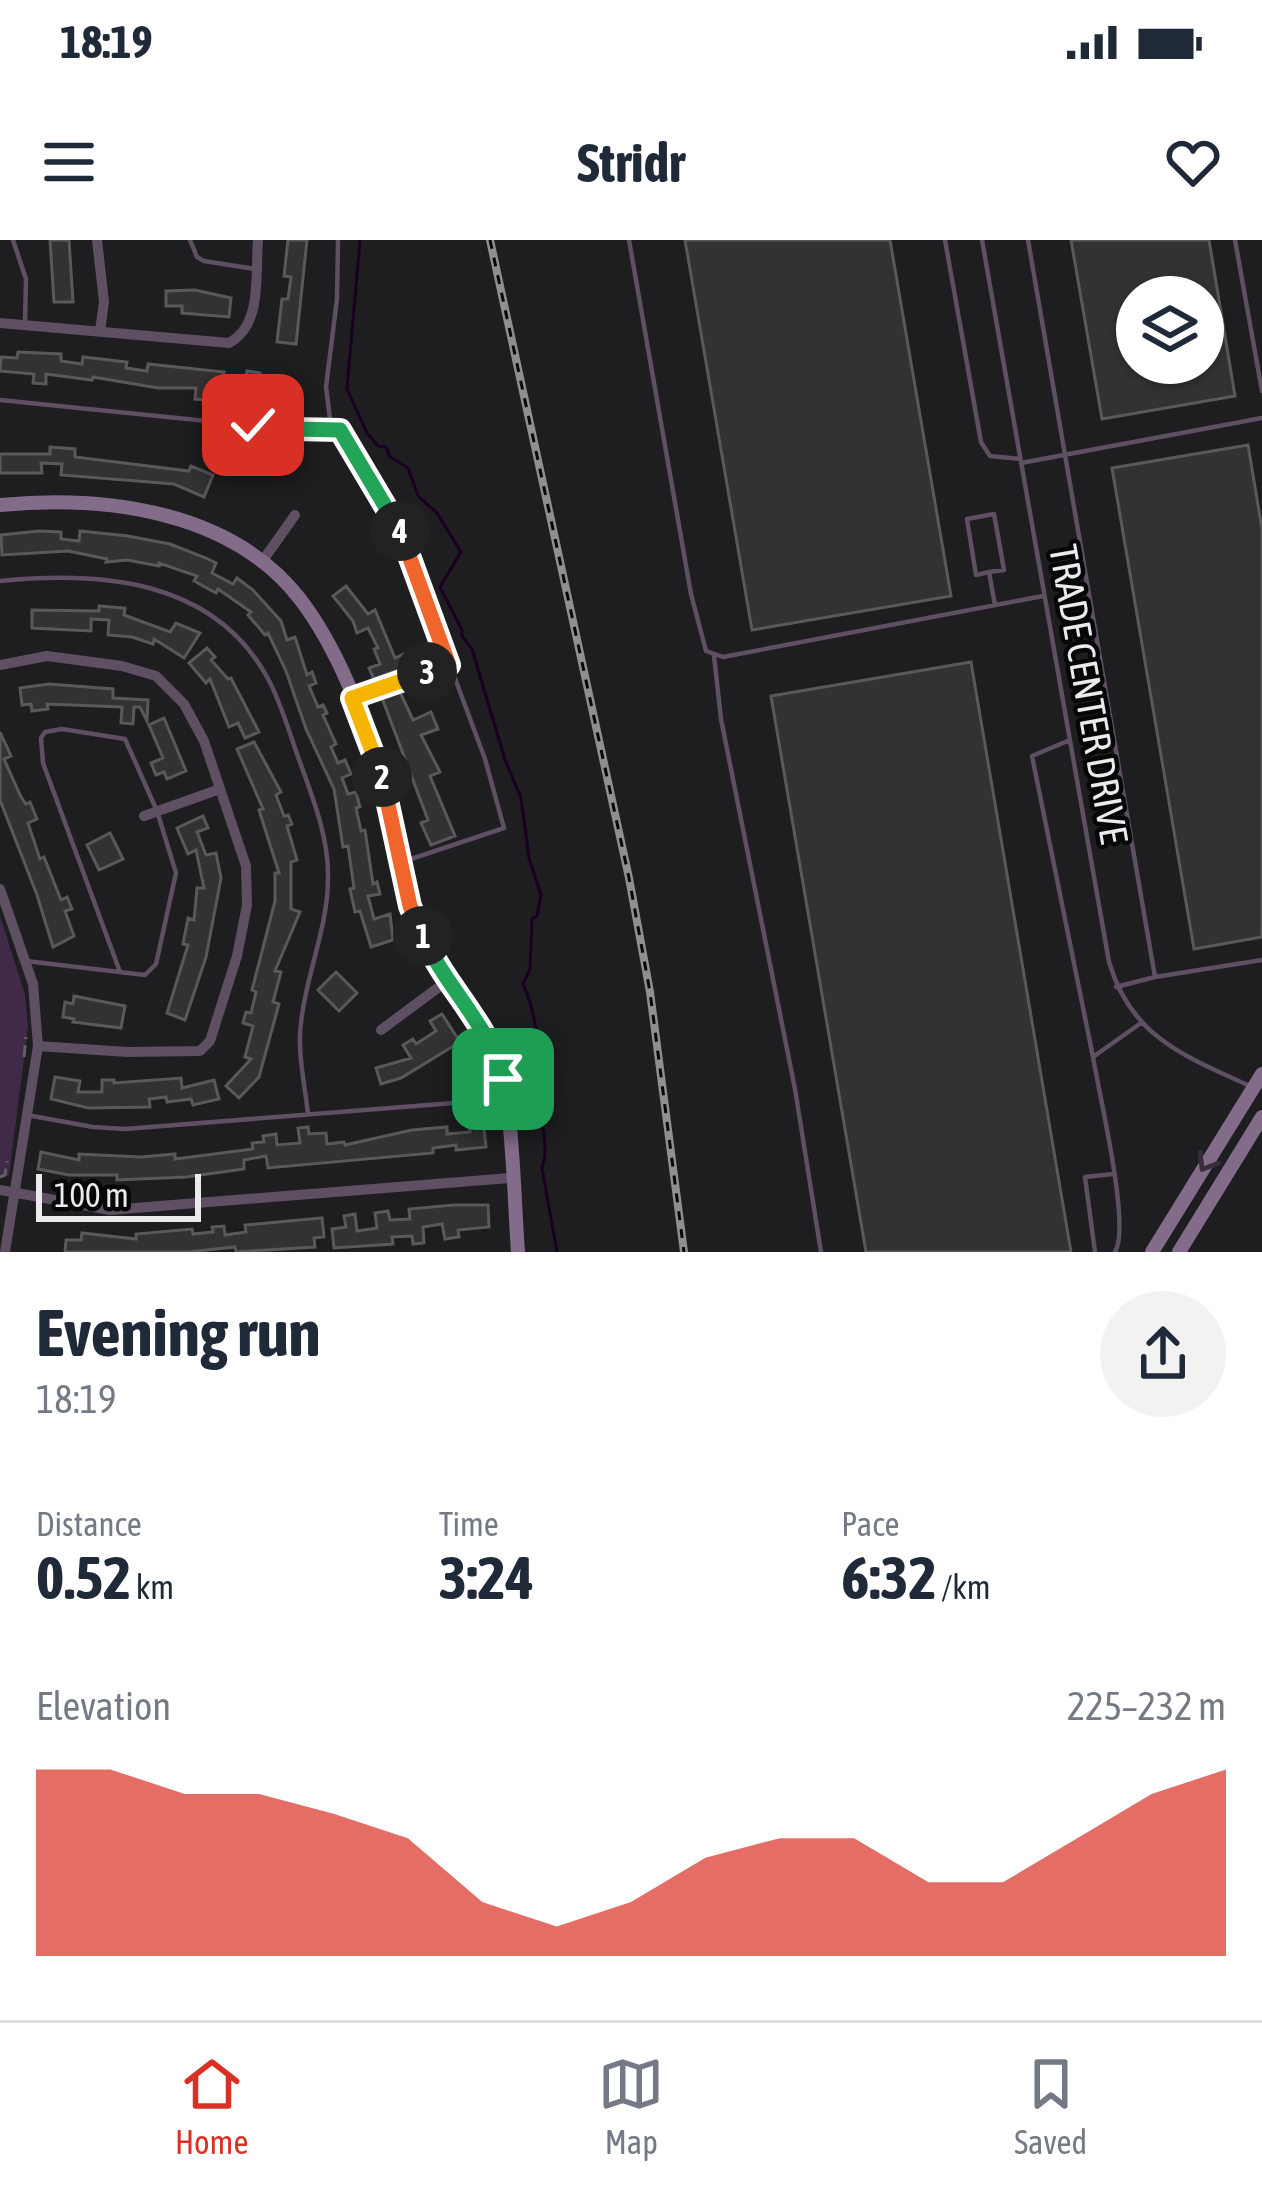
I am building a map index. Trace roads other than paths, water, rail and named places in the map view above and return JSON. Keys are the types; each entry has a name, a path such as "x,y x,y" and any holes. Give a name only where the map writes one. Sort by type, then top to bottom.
{"street":[{"path":"98,240 104,302 100,332"},
{"path":"0,323 220,345 241,337 252,320 257,240"},
{"path":"0,505 43,501 152,512 200,524 261,563 297,596 330,644 381,775 410,906 447,981 495,1049 518,1252"},
{"path":"261,563 295,515"},
{"path":"0,665 47,656 122,666 155,676 184,704 194,722 246,866 247,904 230,982 210,1041 200,1051 38,1046"},
{"path":"150,814 220,789"},
{"path":"0,889 38,1010 38,1046 5,1252"},
{"path":"381,1030 447,981"},
{"path":"1152,1252 1259,1085"},
{"path":"1179,1252 1262,1117"},
{"path":"0,1190 110,1210 512,1178"}],"lane":[{"path":"13,240 26,279 25,324"},
{"path":"190,240 197,257 204,261 256,269"},
{"path":"338,240 337,299 326,387 330,419 398,525 485,758 504,828 400,862"},
{"path":"629,240 698,628 706,651 723,657 1045,596"},
{"path":"945,240 981,442 990,456 1021,461 1262,418"},
{"name":"TRADE CENTER DRIVE","path":"982,240 1116,987 1141,1023 1165,1045 1259,1085"},
{"path":"1028,240 1155,977"},
{"path":"1235,240 1262,391"},
{"path":"0,400 314,432 340,430"},
{"path":"994,514 1004,570 989,572 976,575 967,519 994,514"},
{"path":"989,572 994,605"},
{"path":"0,581 52,576 142,583 184,598 239,635 267,677 307,780 327,854 322,929 300,1024 308,1114"},
{"path":"714,654 721,719 821,1252"},
{"path":"352,698 449,665"},
{"path":"26,962 145,975 156,964 176,882 125,740 62,729 45,731 40,738 43,763 120,972"},
{"path":"1070,740 1032,756 1113,1174 1120,1243 1114,1252"},
{"path":"1116,987 1262,960"},
{"path":"1093,1057 1141,1023"},
{"path":"28,1115 125,1129 504,1099"},
{"path":"1095,1252 1085,1178 1113,1174"}],"waterway":[{"path":"360,240 347,389 367,433 408,468 418,496 437,513 461,552 440,587 472,649 521,798 529,858 541,895 537,916 532,919 530,969 523,984 535,1027 545,1142 542,1168 557,1252"}],"railway":[{"path":"490,240 629,878 650,992 684,1252"}]}
